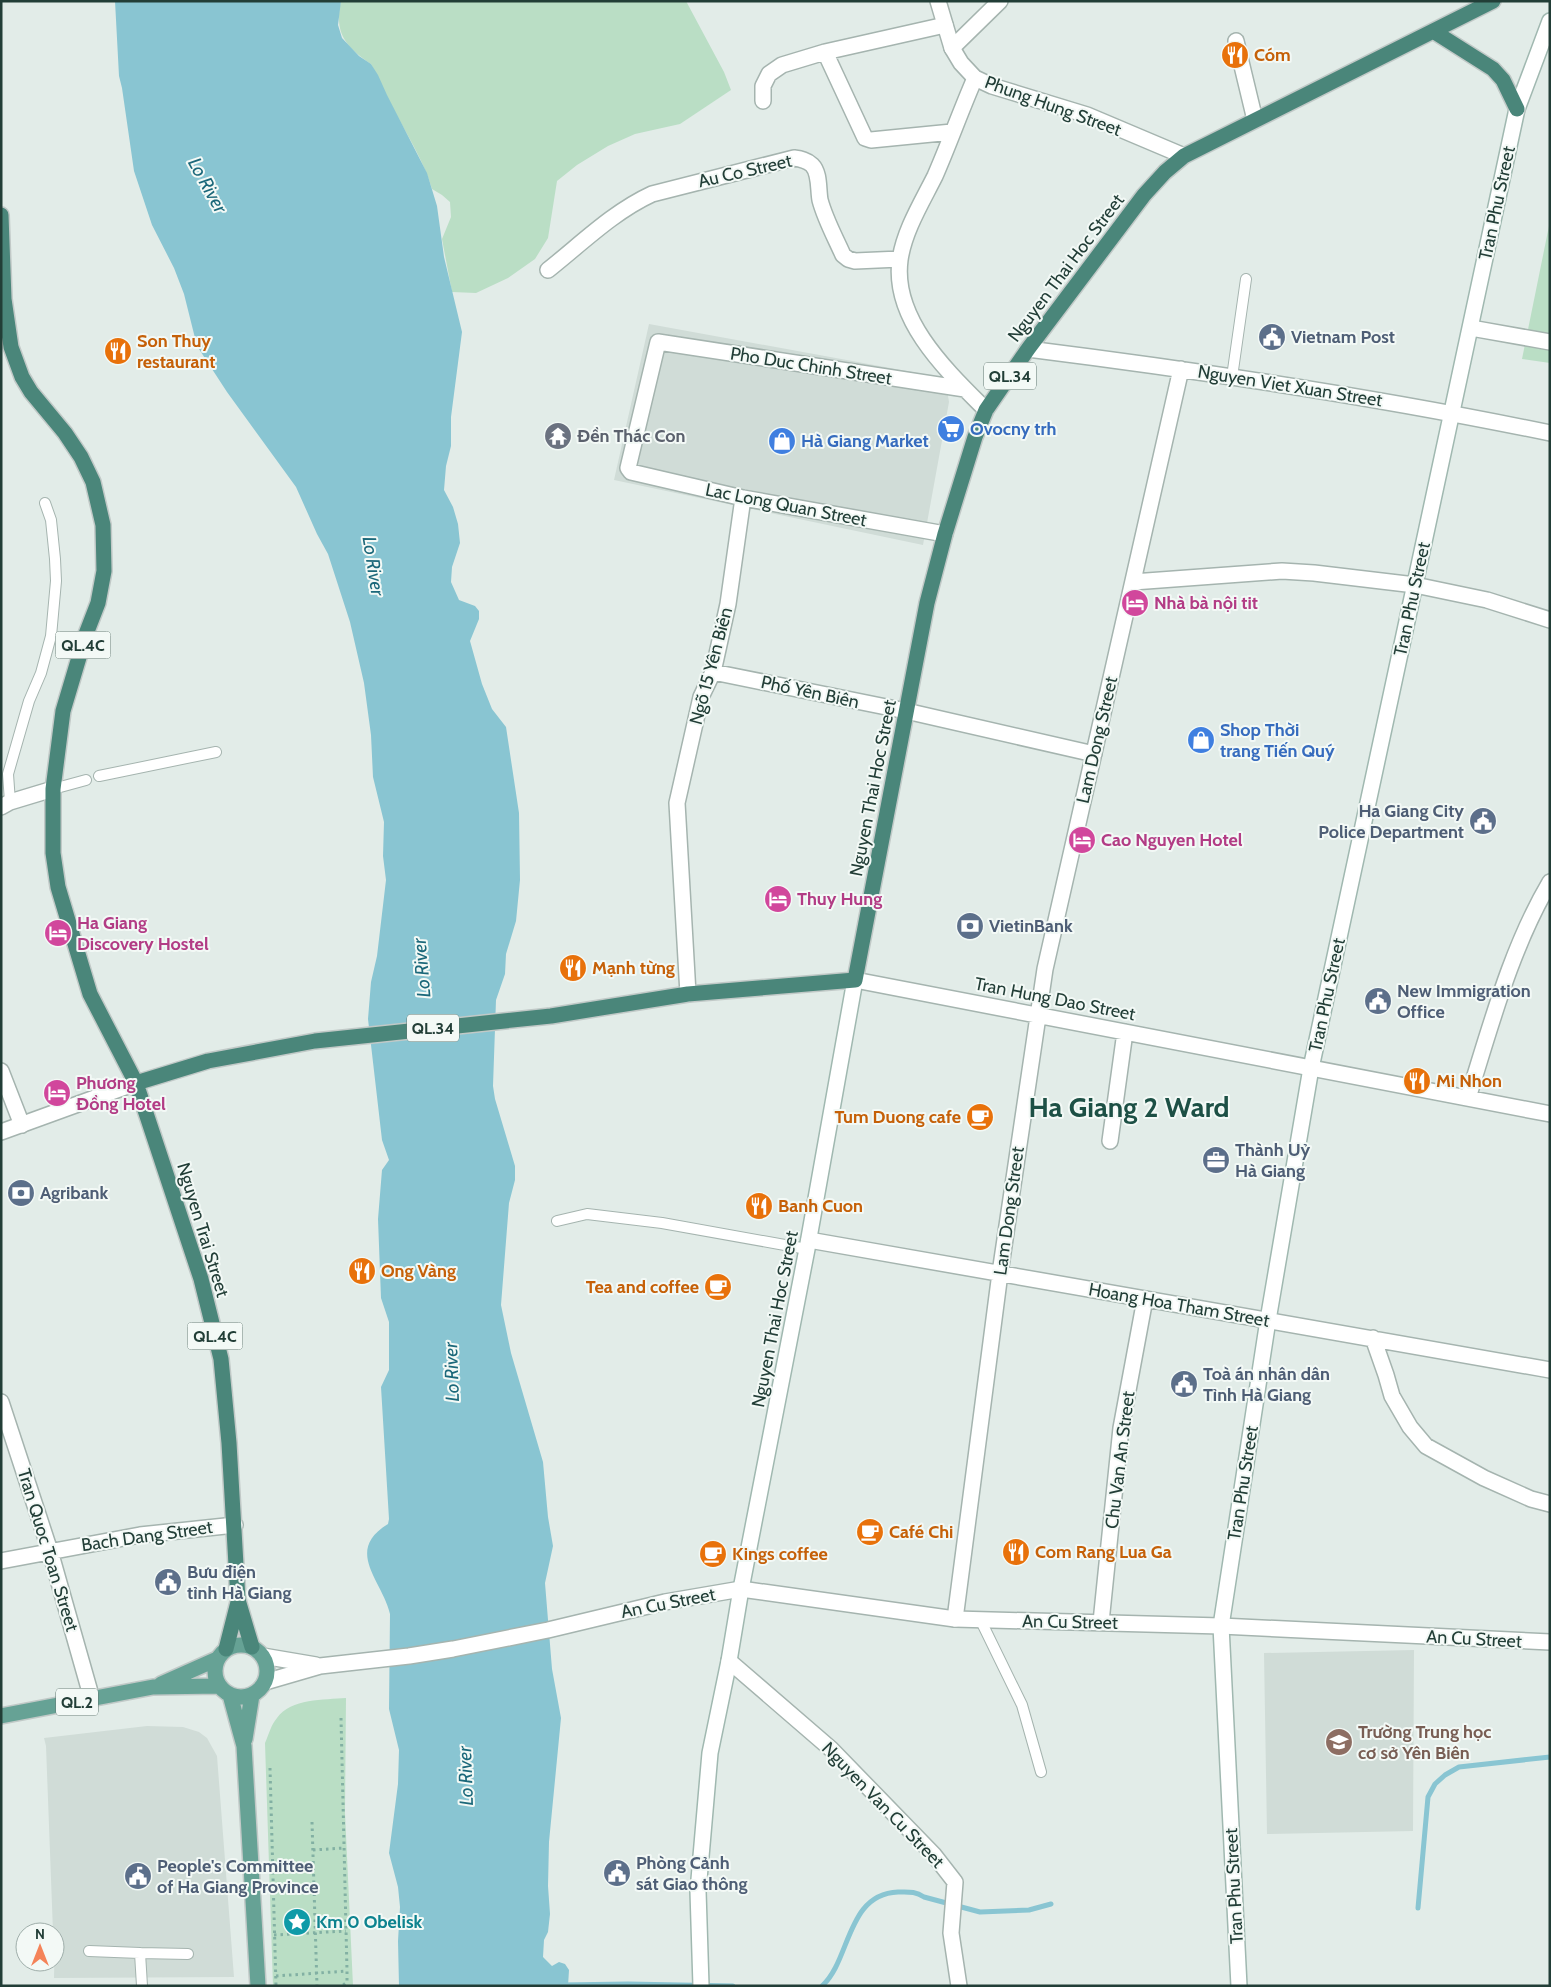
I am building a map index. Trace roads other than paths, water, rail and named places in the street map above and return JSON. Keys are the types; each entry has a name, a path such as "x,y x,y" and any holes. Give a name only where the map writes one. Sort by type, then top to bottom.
{"highway":[{"name":"Nguyen Thai Hoc Street","path":"855,980 927,603 945,534 975,437 986,410 1028,349 1144,195 1165,172 1184,156 1493,1"},
{"path":"1433,31 1493,69 1504,80 1517,109"},
{"name":"QL.4C","path":"1,215 5,307 13,355 26,384 65,432 81,457 96,491 103,525 104,571 98,603 86,634 63,712 53,789 53,853 58,887 90,994 136,1083"},
{"name":"Tran Hung Dao Street","path":"136,1083 208,1061 315,1040 551,1016 688,994 855,980"},
{"name":"Nguyen Trai Street","path":"136,1083 201,1279 221,1359 235,1525 238,1600 258,1651"},
{"name":"Nguyen Trai Street","path":"221,1654 238,1600"}],"main road":[{"path":"224,1690 245,1697 252,1695 262,1687 268,1668 258,1651 239,1644 221,1654 214,1673 224,1690 244,1746"},
{"name":"QL.2","path":"153,1687 221,1654"},
{"name":"QL.2","path":"1,1716 153,1687 224,1690"},
{"path":"252,1695 244,1746 258,1986"}],"street":[{"name":"Phung Hung Street","path":"938,1 952,48 961,63 975,78 992,86 1087,115 1184,156"},
{"path":"952,48 1000,1"},
{"name":"Tran Phu Street","path":"1239,1986 1221,1626 1268,1320 1312,1068 1517,109 1550,21"},
{"path":"763,100 763,86 769,74 782,65 825,52 945,25"},
{"path":"1236,42 1255,120"},
{"path":"825,52 865,138 871,140 952,132"},
{"path":"975,78 939,167 908,234 900,259 900,279 908,311 925,342 939,362 986,410"},
{"name":"Au Co Street","path":"548,270 627,207 652,194 794,158 804,159 816,171 820,200 825,216 843,255 855,261 900,259"},
{"path":"1471,328 1550,342"},
{"name":"Pho Duc Chinh Street","path":"628,470 658,343 965,389"},
{"name":"Nguyen Viet Xuan Street","path":"1028,349 1181,368 1453,413 1550,434"},
{"name":"Lam Dong Street","path":"955,1619 1000,1273 1045,969 1181,368"},
{"name":"Lac Long Quan Street","path":"628,470 743,498 945,534"},
{"name":"Ngõ 15 Yên Biên","path":"688,994 677,803 700,696 713,672 728,604 743,498"},
{"path":"1133,582 1282,570 1415,585 1487,600 1550,620"},
{"name":"Phố Yên Biên","path":"713,672 906,712 1094,754"},
{"path":"4,803 53,789"},
{"path":"1468,1098 1491,1024 1517,951 1550,882"},
{"name":"Tran Hung Dao Street","path":"855,980 1550,1114"},
{"name":"Nguyen Thai Hoc Street","path":"701,1986 698,1891 710,1753 808,1244 855,980"},
{"path":"1110,1141 1125,1032"},
{"path":"1,1071 22,1125"},
{"path":"1,1132 136,1083"},
{"name":"Hoang Hoa Tham Street","path":"808,1244 1000,1273 1550,1370"},
{"name":"Chu Van An Street","path":"1101,1622 1121,1428 1145,1298"},
{"path":"1373,1338 1392,1396 1410,1427 1426,1446 1484,1478 1531,1499 1550,1504"},
{"name":"Tran Quoc Toan Street","path":"1,1402 50,1551 92,1699"},
{"name":"Bach Dang Street","path":"1,1561 140,1535 235,1525"},
{"name":"An Cu Street","path":"320,1666 454,1650 665,1602 741,1589 955,1619 1221,1626 1550,1642"},
{"path":"258,1651 320,1666"},
{"name":"Nguyen Van Cu Street","path":"729,1661 831,1749 934,1855 955,1882 951,1933 959,1986"},
{"path":"265,1682 320,1666"}],"lane":[{"path":"1232,377 1246,279"},
{"path":"4,803 8,774 29,701 41,673 51,636 55,588 55,559 51,520 46,503"},
{"path":"99,776 216,752"},
{"path":"53,789 86,780"},
{"path":"558,1221 587,1214 808,1244"},
{"path":"980,1619 1022,1705 1041,1772"},
{"path":"89,1951 188,1954"},
{"path":"140,1953 142,1986"}],"water":[{"name":"Lo River","path":"115,1 341,1 338,25 342,38 359,56 371,64 378,75 427,173 437,206 444,257 462,332 451,417 451,446 446,466 444,490 453,507 458,524 460,543 452,567 451,582 459,600 475,606 479,611 479,619 470,641 482,684 492,709 506,727 519,813 520,880 516,921 506,954 505,974 496,1000 493,1086 495,1099 515,1166 515,1180 509,1203 501,1305 511,1353 543,1462 548,1517 553,1546 545,1583 552,1669 561,1718 549,1842 548,1886 550,1914 548,1932 544,1940 543,1957 552,1966 559,1962 565,1964 569,1970 568,1986 399,1986 398,1941 400,1907 398,1887 389,1853 398,1784 399,1750 389,1709 390,1614 386,1601 374,1578 367,1555 369,1545 375,1534 388,1524 389,1519 381,1387 389,1370 389,1322 381,1298 378,1219 382,1170 389,1160 382,1140 368,1019 371,982 377,956 386,880 383,856 384,822 373,777 371,735 364,683 350,622 328,554 296,487 227,392 197,346 184,294 174,268 152,225 134,171 119,76"}],"waterway":[{"path":"1418,1908 1428,1797 1435,1784 1445,1775 1459,1767 1550,1757"},
{"path":"822,1986 839,1961 851,1930 859,1916 868,1904 881,1896 898,1892 912,1892 980,1912 1029,1910 1051,1904"},
{"path":"561,1985 733,1986"}],"place":[{"name":"Cóm","path":"1235,55"},
{"name":"Vietnam Post","path":"1272,337"},
{"name":"Son Thuy restaurant","path":"118,351"},
{"name":"Ovocny trh","path":"951,429"},
{"name":"Đền Thác Con","path":"558,436"},
{"name":"Hà Giang Market","path":"782,441"},
{"name":"Nhà bà nội tit","path":"1135,603"},
{"name":"Shop Thời trang Tiến Quý","path":"1201,740"},
{"name":"Ha Giang City Police Department","path":"1483,821"},
{"name":"Cao Nguyen Hotel","path":"1082,840"},
{"name":"Thuy Hung","path":"778,899"},
{"name":"VietinBank","path":"970,926"},
{"name":"Ha Giang Discovery Hostel","path":"58,933"},
{"name":"Mạnh từng","path":"573,968"},
{"name":"New Immigration Office","path":"1378,1001"},
{"name":"Mi Nhon","path":"1417,1081"},
{"name":"Phương Đồng Hotel","path":"57,1093"},
{"name":"Tum Duong cafe","path":"980,1117"},
{"name":"Thành Uỷ Hà Giang","path":"1216,1160"},
{"name":"Agribank","path":"21,1193"},
{"name":"Banh Cuon","path":"759,1206"},
{"name":"Ong Vàng","path":"362,1271"},
{"name":"Tea and coffee","path":"718,1287"},
{"name":"Toà án nhân dân Tỉnh Hà Giang","path":"1184,1384"},
{"name":"Café Chi","path":"870,1532"},
{"name":"Com Rang Lua Ga","path":"1016,1552"},
{"name":"Kings coffee","path":"713,1554"},
{"name":"Bưu điện tỉnh Hà Giang","path":"168,1582"},
{"name":"Trường Trung học cơ sở Yên Biên","path":"1339,1742"},
{"name":"Phòng Cảnh sát Giao thông","path":"617,1873"},
{"name":"People's Committee of Ha Giang Province","path":"138,1876"},
{"name":"Km 0 Obelisk","path":"297,1922"}],"district":[{"name":"Ha Giang 2 Ward","path":"1129,1107"}]}
